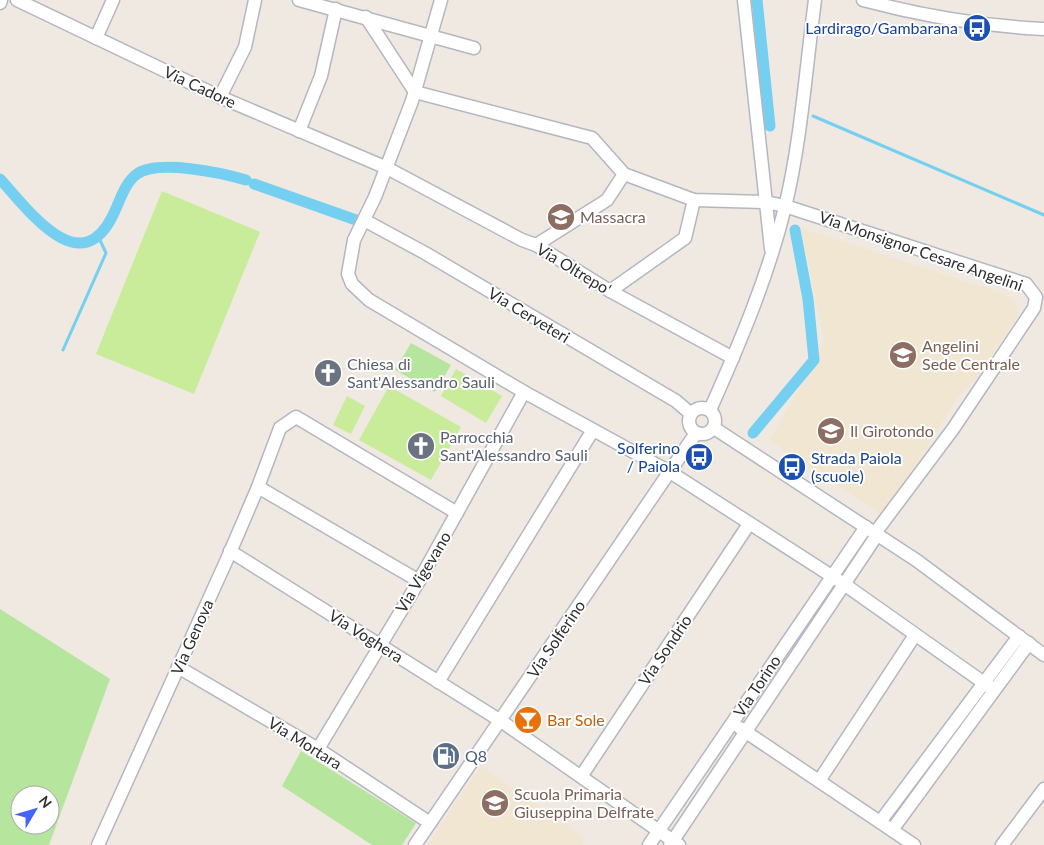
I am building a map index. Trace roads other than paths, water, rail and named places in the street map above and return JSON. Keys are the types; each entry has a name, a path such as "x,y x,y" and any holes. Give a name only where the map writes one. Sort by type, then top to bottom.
{"street":[{"name":"Via Cadore","path":"17,0 220,97 387,168"},
{"path":"96,38 113,0"},
{"path":"220,97 245,47 255,0"},
{"path":"441,0 415,92 387,168 354,240 348,274 352,284 360,293 524,392 670,472 844,584 994,690"},
{"path":"744,0 772,255"},
{"path":"710,410 733,358 772,255 785,206 815,0"},
{"path":"863,0 911,13 1006,27 1044,29"},
{"path":"304,1 474,48"},
{"path":"299,131 321,76 336,10"},
{"path":"366,17 415,92 592,138 624,174 607,200 536,245"},
{"name":"Via Oltrepo'","path":"387,168 522,240 536,245 610,291 733,358"},
{"name":"Via Monsignor Cesare Angelini","path":"624,174 694,200 766,202 785,206 1026,284 1036,297 1034,308 915,480 872,532"},
{"path":"610,291 685,238 694,200"},
{"name":"Via Cerveteri","path":"364,220 425,253 676,401 691,414"},
{"name":"Via Vigevano","path":"318,750 379,645 419,582 524,392"},
{"path":"699,408 710,410 715,418 714,428 706,434 696,433 690,425 691,414 699,408"},
{"name":"Via Genova","path":"98,845 230,552 258,487 280,428 296,417 458,514"},
{"path":"714,428 916,560 1044,655"},
{"path":"438,682 593,430"},
{"name":"Via Solferino","path":"416,845 696,433"},
{"path":"258,487 419,582"},
{"name":"Via Sondrio","path":"582,775 749,524"},
{"name":"Via Torino","path":"649,845 832,577 872,532"},
{"name":"Via Torino","path":"674,844 844,584 872,532"},
{"name":"Via Voghera","path":"230,552 501,721 582,775 674,844"},
{"path":"819,781 915,635"},
{"path":"880,822 984,682 1024,639"},
{"path":"892,830 994,690 1024,639"},
{"name":"Via Mortara","path":"178,667 318,750 430,824"},
{"path":"733,722 914,845"},
{"path":"1002,845 1044,789"}],"waterway":[{"path":"757,0 770,126"},
{"path":"813,116 1044,215"},
{"path":"0,179 24,206 54,233 69,241 84,243 99,235 112,217 122,194 132,178 147,170 174,167 222,174 246,180"},
{"path":"254,184 356,220"},
{"path":"753,433 814,360 808,299 795,230"},
{"path":"63,350 106,253 98,236"}],"place":[{"name":"Lardirago/Gambarana","path":"977,28"},
{"name":"Massacra","path":"561,217"},
{"name":"Angelini Sede Centrale","path":"903,355"},
{"name":"Chiesa di Sant'Alessandro Sauli","path":"328,373"},
{"name":"Il Girotondo","path":"831,431"},
{"name":"Parrocchia Sant'Alessandro Sauli","path":"421,446"},
{"name":"Solferino / Paiola","path":"699,457"},
{"name":"Strada Paiola (scuole)","path":"792,467"},
{"name":"Bar Sole","path":"528,720"},
{"name":"Q8","path":"446,756"},
{"name":"Scuola Primaria Giuseppina Delfrate","path":"495,803"}]}
